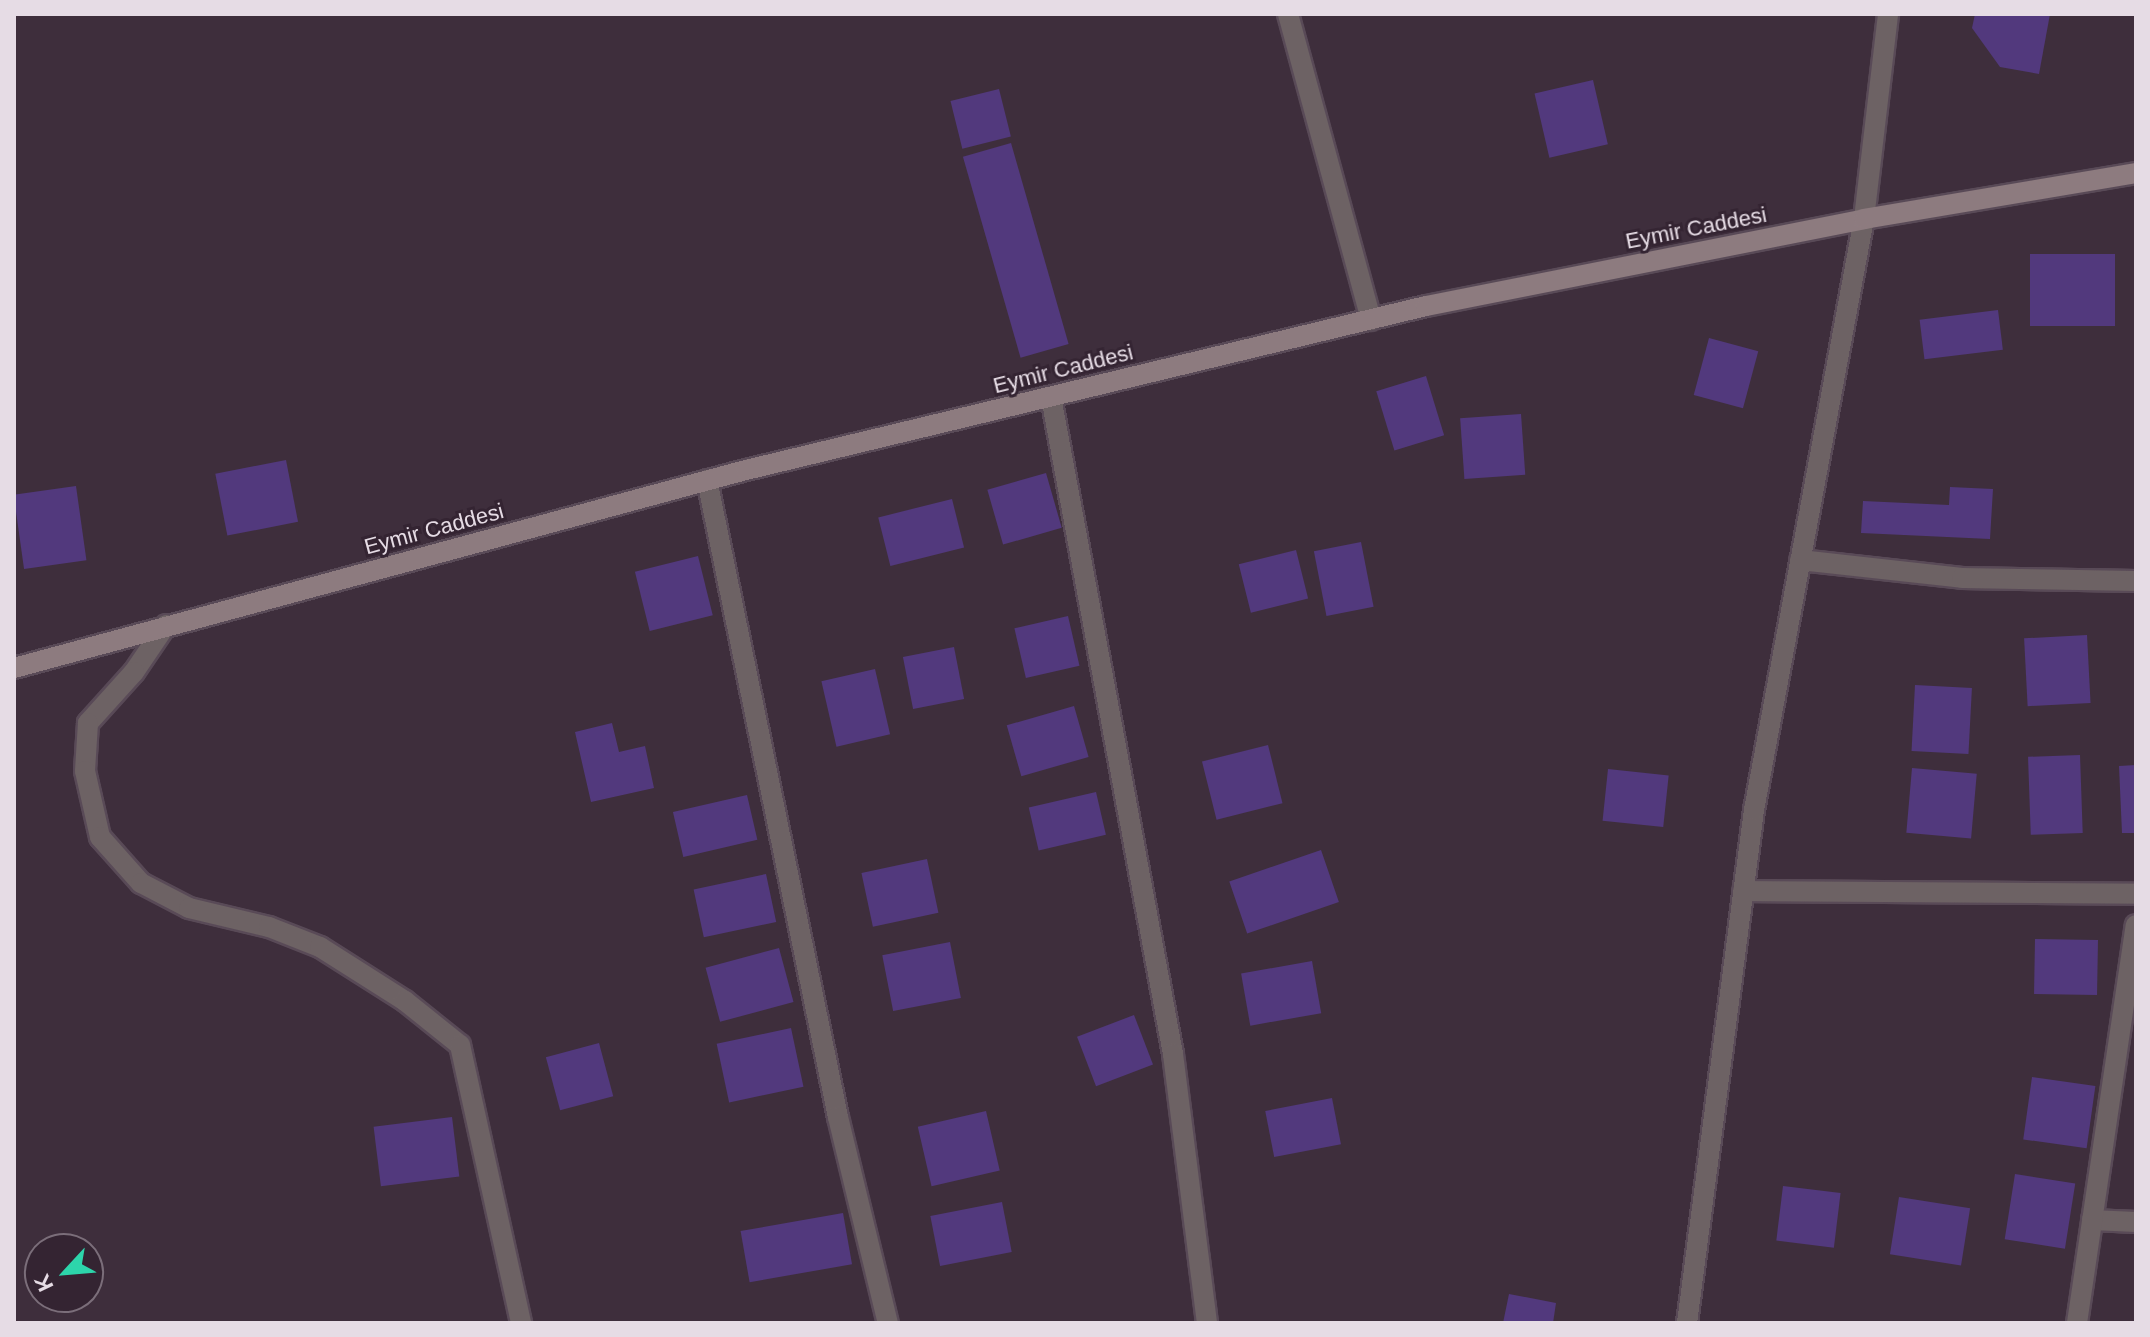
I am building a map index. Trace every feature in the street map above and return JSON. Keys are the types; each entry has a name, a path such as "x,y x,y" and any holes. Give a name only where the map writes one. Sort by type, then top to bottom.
{"main road":[{"name":"Eymir Caddesi","path":"14,668 707,480 1371,320 1864,219 2136,173"}],"street":[{"path":"1288,14 1371,320"},
{"path":"1687,1323 1743,891 1800,560 1864,219 1888,14"},
{"path":"1051,397 1173,1054 1207,1323"},
{"path":"707,480 838,1117 888,1323"},
{"path":"1800,560 1962,578 2136,581"},
{"path":"166,625 134,672 88,723 85,771 100,837 141,883 189,908 269,927 320,947 405,1001 460,1045 521,1323"},
{"path":"1743,891 2136,894"},
{"path":"2077,1323 2136,925"},
{"path":"2092,1220 2136,1222"}],"building":[{"path":"1975,14 2050,14 2039,74 2000,67 1972,28"},
{"path":"1593,80 1608,144 1549,158 1535,93"},
{"path":"999,89 1011,137 962,149 950,101"},
{"path":"1011,143 1069,344 1021,358 963,157"},
{"path":"2030,254 2115,254 2115,326 2030,326"},
{"path":"1998,310 2003,350 1924,359 1920,320"},
{"path":"1709,338 1758,351 1743,408 1694,395"},
{"path":"1426,376 1444,435 1394,450 1376,391"},
{"path":"1521,414 1525,475 1464,479 1460,418"},
{"path":"286,460 298,522 227,536 215,474"},
{"path":"1046,473 1062,528 1003,545 987,490"},
{"path":"76,486 86,560 24,569 14,495"},
{"path":"1950,487 1993,489 1990,539 1861,533 1863,501 1949,505"},
{"path":"952,499 964,548 890,566 878,517"},
{"path":"1361,542 1374,607 1326,616 1314,551"},
{"path":"1296,550 1308,599 1251,613 1239,564"},
{"path":"698,556 713,615 650,631 635,572"},
{"path":"1068,616 1079,666 1026,678 1014,628"},
{"path":"2087,635 2091,703 2028,706 2024,638"},
{"path":"954,647 964,699 913,709 903,657"},
{"path":"875,669 890,734 836,747 821,681"},
{"path":"1915,685 1972,688 1968,754 1912,751"},
{"path":"1074,706 1089,757 1021,776 1007,725"},
{"path":"612,723 619,752 645,746 654,788 591,802 575,732"},
{"path":"1268,745 1283,803 1217,820 1202,761"},
{"path":"2080,755 2083,833 2031,835 2028,757"},
{"path":"2136,765 2136,833 2122,833 2119,766"},
{"path":"1912,768 1977,774 1971,838 1906,833"},
{"path":"1608,769 1669,775 1663,827 1603,821"},
{"path":"1096,792 1106,835 1039,850 1029,808"},
{"path":"747,795 757,840 683,857 673,812"},
{"path":"1321,850 1339,902 1247,934 1229,882"},
{"path":"927,859 938,913 873,927 861,873"},
{"path":"766,874 776,922 704,937 694,889"},
{"path":"2035,939 2098,940 2097,995 2034,994"},
{"path":"950,942 961,998 893,1011 882,955"},
{"path":"779,948 793,1002 720,1022 706,968"},
{"path":"1312,961 1321,1013 1250,1026 1241,974"},
{"path":"1134,1015 1153,1064 1096,1086 1077,1037"},
{"path":"791,1028 803,1087 729,1102 717,1044"},
{"path":"599,1043 613,1096 560,1110 546,1057"},
{"path":"2032,1077 2095,1086 2087,1148 2023,1139"},
{"path":"1332,1098 1341,1144 1274,1157 1265,1111"},
{"path":"986,1111 1000,1170 932,1186 918,1127"},
{"path":"452,1117 459,1177 381,1186 374,1127"},
{"path":"2015,1174 2075,1184 2065,1249 2005,1239"},
{"path":"1783,1186 1841,1193 1834,1248 1776,1241"},
{"path":"1899,1197 1970,1208 1961,1266 1890,1254"},
{"path":"1002,1202 1012,1252 940,1266 930,1216"},
{"path":"843,1213 852,1264 750,1282 741,1231"},
{"path":"1509,1294 1556,1303 1553,1323 1503,1323"}]}
